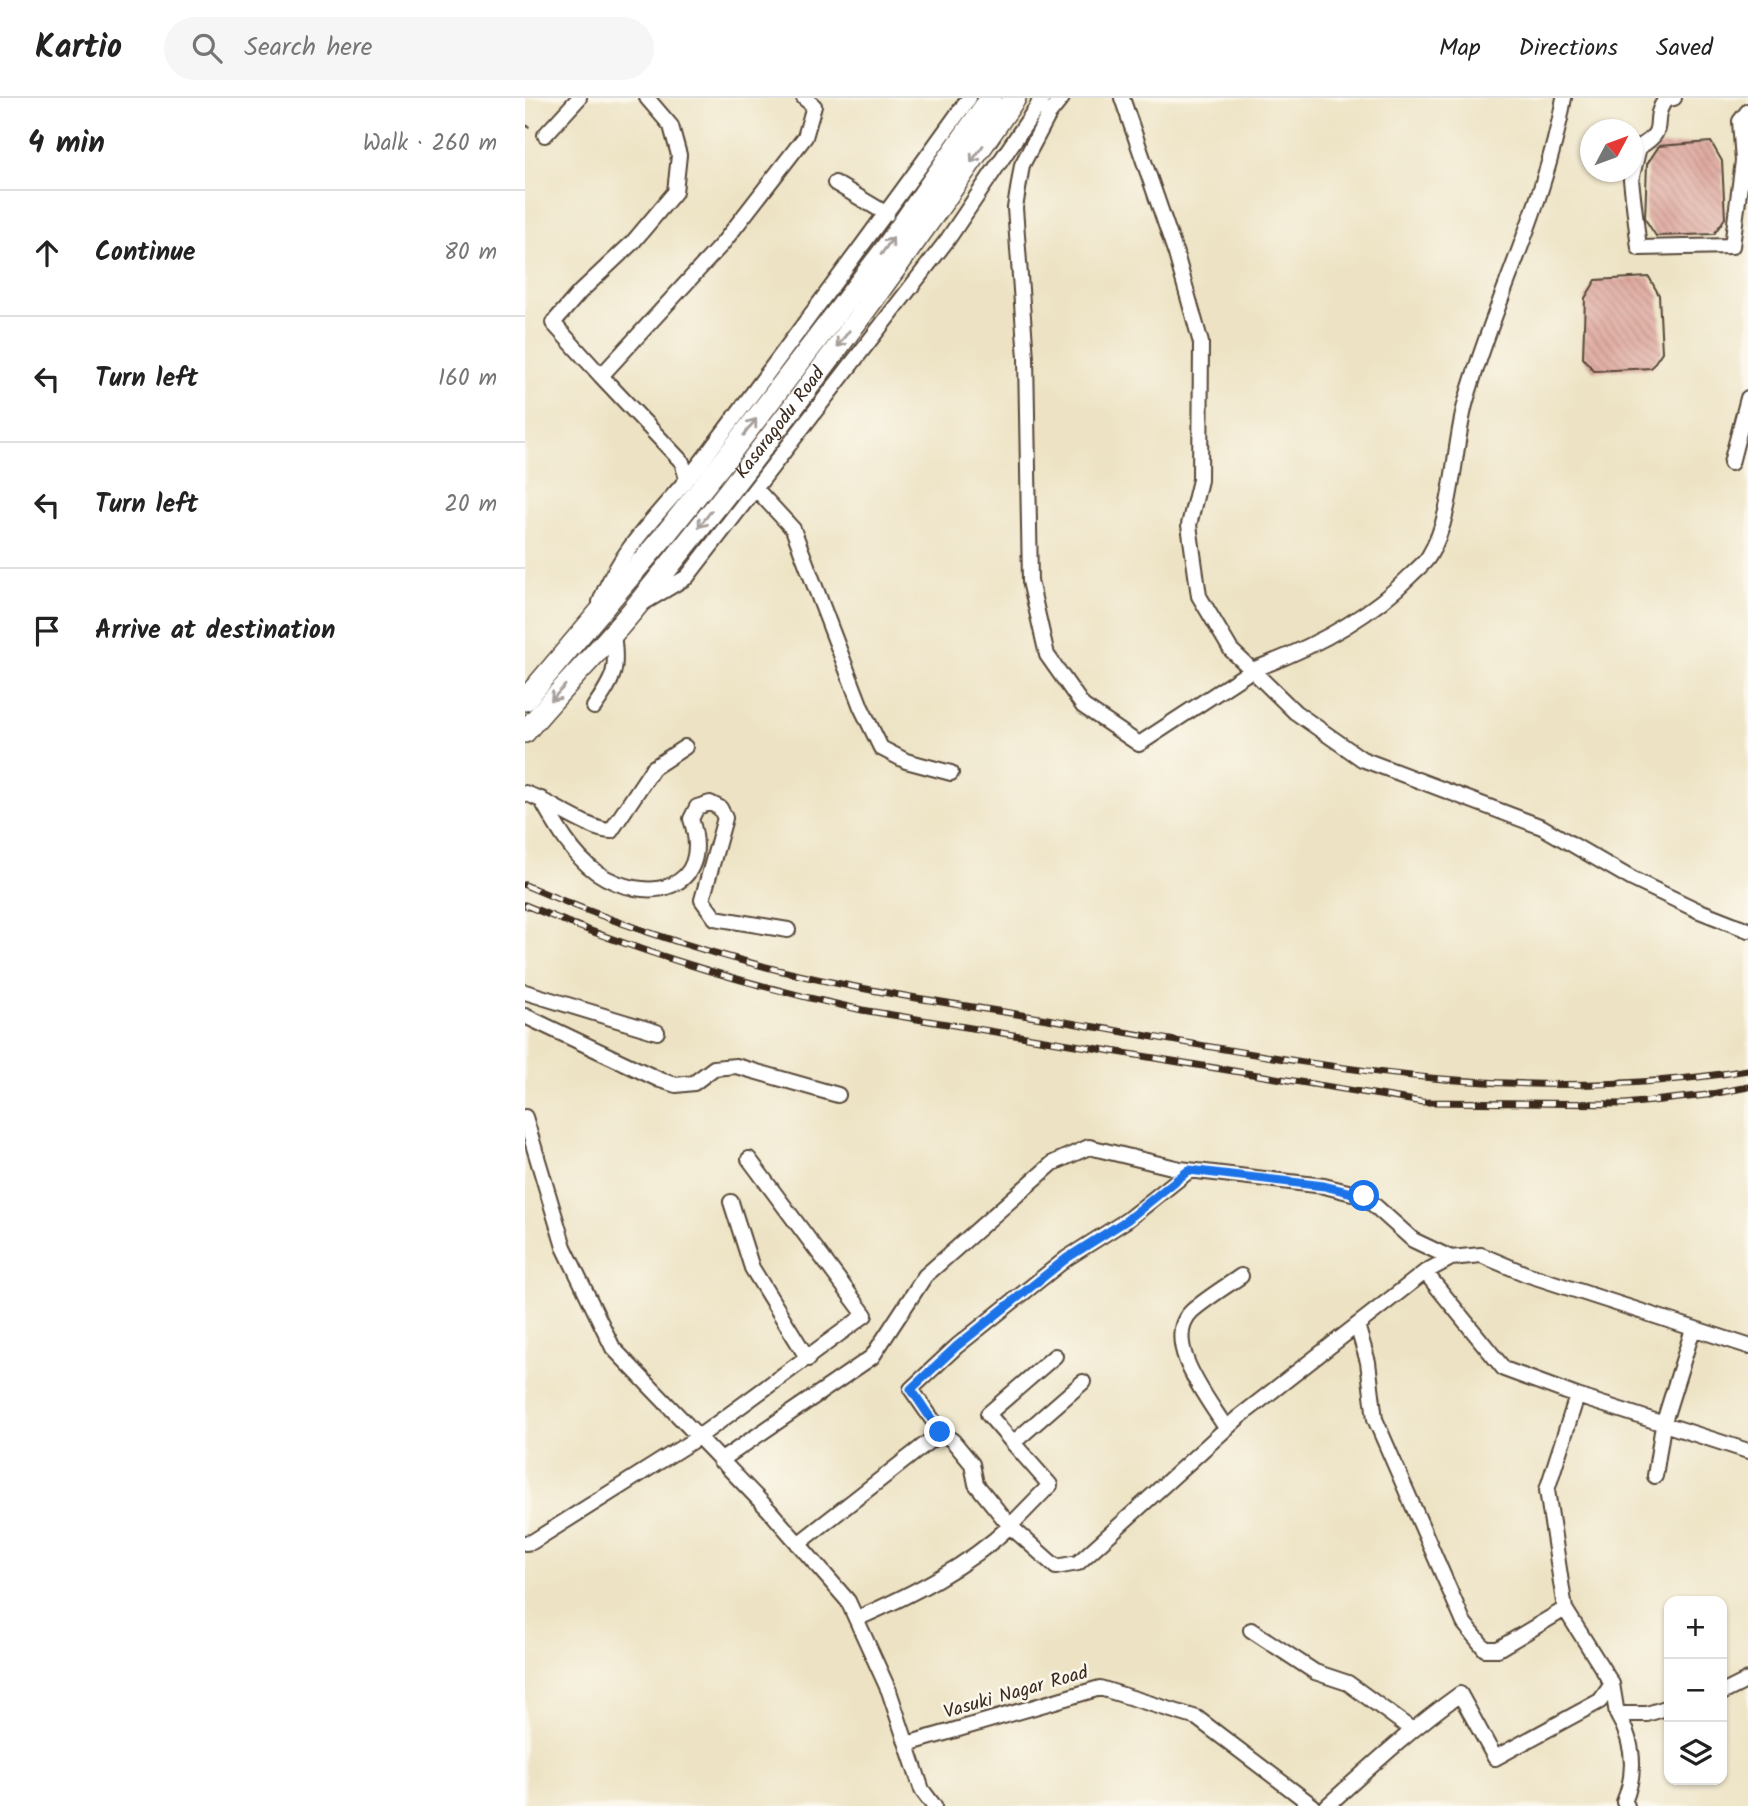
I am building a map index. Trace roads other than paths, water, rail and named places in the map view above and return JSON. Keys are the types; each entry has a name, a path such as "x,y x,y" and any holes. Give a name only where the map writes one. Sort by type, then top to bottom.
{"highway":[{"name":"Kasaragodu Road","path":"531,694 672,527 876,262 991,98"},
{"name":"Kasaragodu Road","path":"525,732 634,609 891,276 1015,98"}],"street":[{"path":"545,135 579,98"},
{"path":"647,98 671,126 680,155 675,192 633,242 580,292 552,323 682,462 687,479"},
{"path":"601,376 723,243 805,137 814,106 804,98"},
{"path":"596,618 600,600 632,543 702,460 887,214 969,98"},
{"path":"634,609 687,577 948,239 1043,105 1062,98"},
{"path":"1122,98 1175,254 1201,343 1200,480 1189,525 1199,596 1231,650 1295,712 1362,759 1542,827 1567,844 1697,910 1748,930"},
{"path":"1043,105 1022,165 1015,208 1026,358 1030,581 1047,655 1083,706 1139,744 1252,670 1294,655 1355,620 1395,591 1429,557 1442,520 1466,403 1555,148 1564,98"},
{"path":"1674,98 1665,100 1657,111 1658,129 1655,138 1639,147 1631,180 1639,247 1732,246 1743,161 1740,121 1748,111"},
{"path":"835,183 887,214"},
{"path":"1731,463 1748,398"},
{"path":"682,462 702,460"},
{"path":"756,489 793,529 861,707 881,748 906,761 951,774"},
{"path":"594,707 612,681 617,668 613,634"},
{"path":"525,793 602,831 611,831 653,768 685,747"},
{"path":"541,799 555,823 593,870 609,880 646,891 666,890 682,881 690,871 696,838 691,819 697,807 710,803 720,808 725,818 704,887 702,900 706,908 715,918 788,930"},
{"path":"525,992 657,1032"},
{"path":"525,1016 660,1080 676,1085 694,1083 714,1068 736,1066 838,1095"},
{"path":"525,1117 564,1247 613,1348 798,1544 848,1601 889,1691 922,1790 934,1806"},
{"path":"720,1461 872,1357 925,1276 1053,1163 1089,1147 1189,1170 1324,1186 1364,1196 1413,1240 1451,1258"},
{"path":"525,1544 544,1535 698,1438 865,1315 749,1159"},
{"path":"1189,1170 1127,1220 1067,1258 957,1346 911,1389 940,1432 953,1441 972,1464 976,1484 1010,1526 1056,1567 1078,1563 1226,1428 1425,1272 1451,1258 1481,1255 1526,1274 1748,1346"},
{"path":"731,1202 752,1268 808,1359"},
{"path":"1425,1272 1504,1369 1663,1425 1748,1451"},
{"path":"1226,1428 1185,1357 1179,1340 1181,1328 1191,1313 1241,1276"},
{"path":"1357,1325 1368,1362 1375,1419 1464,1623 1485,1648 1498,1649 1565,1609"},
{"path":"1655,1476 1663,1425 1693,1329"},
{"path":"856,1619 984,1550 1050,1485 988,1414 1055,1356"},
{"path":"1013,1443 1083,1382"},
{"path":"1577,1396 1547,1490 1565,1609 1612,1685 1617,1714 1630,1734 1632,1783 1624,1802 1627,1806"},
{"path":"798,1544 940,1432"},
{"path":"1251,1630 1315,1672 1348,1683 1411,1729"},
{"path":"1727,1690 1748,1680"},
{"path":"1327,1806 1398,1746 1411,1729 1460,1694 1495,1758 1601,1701 1612,1685"},
{"name":"Vasuki Nagar Road","path":"907,1744 1100,1688 1197,1718 1313,1806"},
{"path":"1617,1714 1647,1714 1664,1709"}],"railway":[{"path":"525,885 660,936 799,975 907,996 1336,1067 1498,1083 1580,1084 1663,1081 1748,1070"},
{"path":"525,905 691,965 776,990 862,1010 1422,1102 1625,1104 1707,1095 1748,1087"}]}
